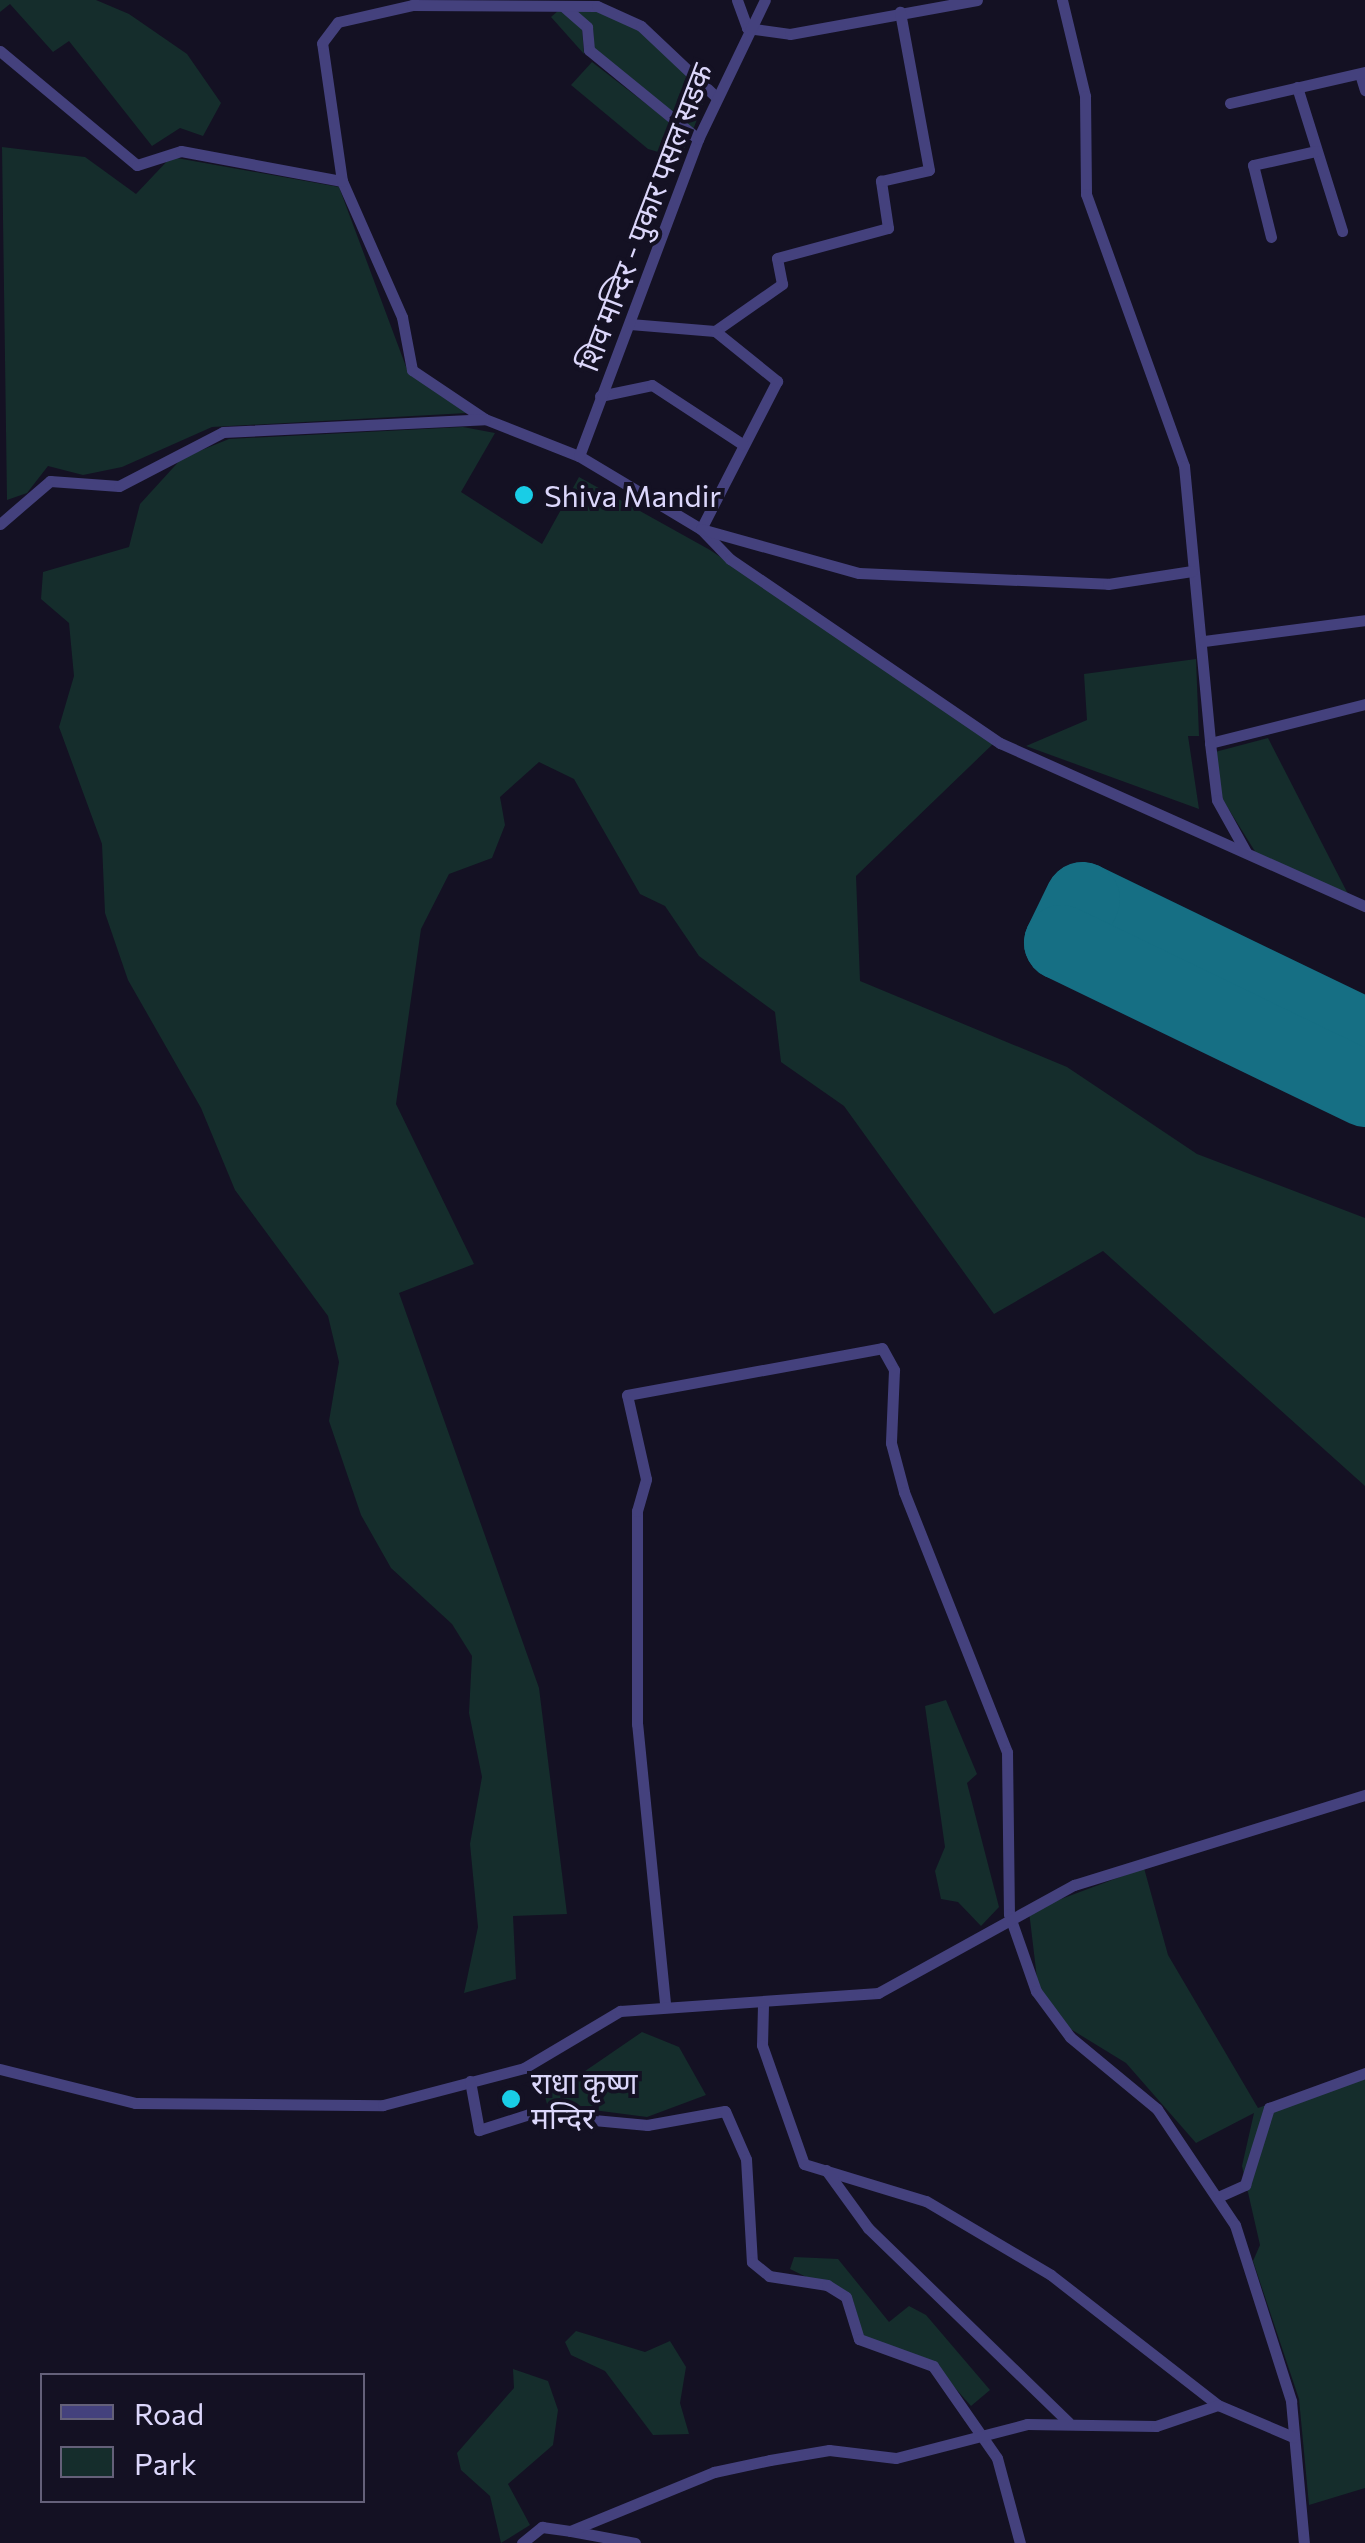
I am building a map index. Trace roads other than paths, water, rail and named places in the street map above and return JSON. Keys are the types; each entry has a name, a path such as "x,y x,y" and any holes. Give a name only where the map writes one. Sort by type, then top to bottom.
{"street":[{"path":"736,0 747,28 790,34 978,0"},
{"name":"शिव मन्दिर - पुकार पसल सडक","path":"579,456 698,139 747,28 765,0"},
{"path":"1062,0 1085,96 1086,194 1184,466 1217,800 1246,852"},
{"path":"558,3 586,27 589,50 698,139"},
{"path":"716,96 641,26 597,6 412,6 338,22 322,43 342,181 402,317 412,370 485,419 579,456 701,529 859,574 1108,584 1192,570"},
{"path":"715,331 782,284 777,258 888,228 882,181 929,170 900,12"},
{"path":"0,50 137,165 181,151 342,181"},
{"path":"1230,103 1362,73 1365,90"},
{"path":"1297,87 1342,231"},
{"path":"1271,237 1253,165 1316,150"},
{"path":"630,324 715,331 777,381 701,529"},
{"path":"600,396 652,385 742,444"},
{"path":"0,524 50,481 119,486 222,432 485,419"},
{"path":"701,529 730,559 1000,743 1365,906"},
{"path":"1204,642 1365,620"},
{"path":"1210,742 1365,704"},
{"path":"665,2002 637,1724 637,1511 646,1479 627,1395 888,1351 891,1443 904,1492 1007,1752 1009,1914 1050,2017 1133,2081 1218,2198 1267,2313 1293,2436 1304,2543"},
{"path":"0,2069 136,2104 243,2109 383,2105 524,2068 620,2010 665,2002 762,2004 878,1993 929,1972 1009,1914 1106,1873 1365,1795"},
{"path":"762,2004 762,2046 804,2164 926,2201 1051,2275 1218,2405 1293,2436"},
{"path":"1218,2198 1245,2186 1269,2108 1365,2073"},
{"path":"470,2082 479,2130 557,2112 647,2125 725,2111 746,2159 752,2262 846,2298 859,2339 932,2366 983,2438 1012,2490 1020,2543"},
{"path":"825,2169 868,2228 1068,2422"},
{"path":"570,2531 714,2472 829,2450 896,2458 1068,2422 1156,2426 1218,2405"},
{"path":"522,2543 542,2527 635,2543"}],"place":[{"name":"Shiva Mandir","path":"524,495"},
{"name":"राधा कृष्ण मन्दिर","path":"511,2099"}]}
